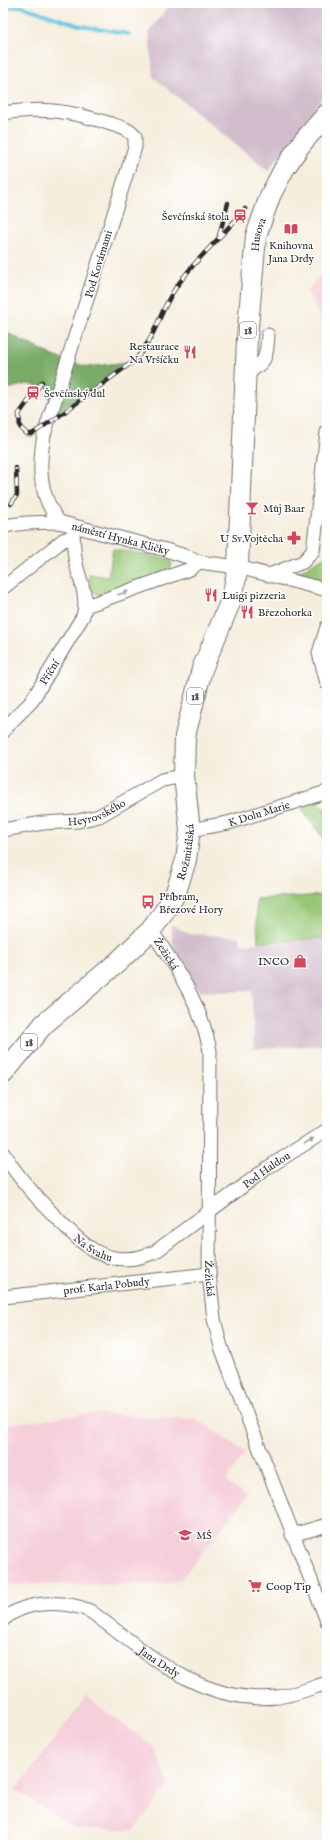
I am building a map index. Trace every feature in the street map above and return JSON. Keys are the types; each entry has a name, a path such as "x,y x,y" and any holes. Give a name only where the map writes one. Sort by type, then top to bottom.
{"main road":[{"name":"Husova","path":"238,567 246,374 253,259 256,236 263,212 272,191 292,157 315,126 327,114"},
{"name":"Rožmitálská","path":"3,1074 44,1024 118,962 151,930 167,908 176,892 186,860 190,830 184,776 185,736 202,669 232,598 238,567"}],"street":[{"name":"Pod Kovárnami","path":"3,113 24,110 48,110 80,114 129,130 135,137 135,147 44,435 40,463 42,488 46,501 59,522"},
{"path":"246,374 257,367 266,358 268,335"},
{"path":"269,574 303,562 313,551 327,432"},
{"path":"3,526 59,522 73,532 3,588"},
{"name":"náměstí Hynka Kličky","path":"199,562 190,569 86,606 84,589 77,566 73,532 166,550 199,562 238,567 327,590"},
{"name":"Příční","path":"3,732 35,696 83,616 86,606"},
{"path":"327,627 319,653 327,683"},
{"name":"Heyrovského","path":"3,830 43,823 78,821 99,816 162,780 184,776"},
{"name":"K Dolu Marie","path":"190,830 228,823 327,792"},
{"name":"Žežická","path":"151,930 193,996 202,1018 209,1045 209,1274 214,1319 221,1347 292,1535 327,1621"},
{"name":"Pod Haldou","path":"209,1212 267,1168 327,1130"},
{"name":"Na Svahu","path":"3,1153 15,1173 72,1234 83,1244 107,1256 132,1259 144,1257 155,1252 209,1212"},
{"name":"prof. Karla Pobudy","path":"3,1297 209,1274"},
{"path":"292,1535 327,1525"},
{"name":"Jana Drdy","path":"3,1620 8,1615 24,1608 43,1604 60,1603 77,1606 90,1611 168,1668 198,1684 232,1696 251,1698 278,1697 297,1693 327,1683"}],"shaded area":[{"path":"171,3 327,3 327,91 268,171 153,77 149,32"},
{"path":"327,268 327,330 307,291"},
{"path":"171,924 189,934 239,937 242,944 327,939 327,1045 254,1049 252,991 199,992 173,947"},
{"path":"92,1413 198,1420 245,1452 226,1482 247,1496 181,1579 166,1584 3,1585 3,1425"},
{"path":"86,1697 153,1746 169,1785 134,1830 74,1828 16,1790"}],"green space":[{"path":"3,331 56,357 87,367 126,362 84,395 51,416 48,387 27,384 3,390"},
{"path":"113,549 168,559 172,563 170,570 109,594 99,595 91,590 89,574 108,577"},
{"path":"327,555 327,586 291,577"},
{"path":"318,802 325,809 327,840 325,841 303,811 303,806"},
{"path":"327,895 327,938 258,942 256,899"}],"waterway":[{"path":"3,9 21,6 78,25 129,34"}],"railway":[{"path":"219,236 228,203"},
{"path":"42,382 19,414 20,427 27,434 32,434 59,416 134,361 152,336 173,292 189,270 245,209"},
{"path":"11,504 17,495 16,468"}],"place":[{"name":"Ševčínská štola","path":"240,216"},
{"name":"Knihovna Jana Drdy","path":"291,229"},
{"name":"Restaurace Na Vršíčku","path":"190,352"},
{"name":"Ševčínský důl","path":"33,393"},
{"name":"Můj Baar","path":"252,508"},
{"name":"U Sv.Vojtěcha","path":"294,538"},
{"name":"Luigi pizzeria","path":"211,595"},
{"name":"Březohorka","path":"247,612"},
{"name":"Příbram, Březové Hory","path":"148,902"},
{"name":"INCO","path":"300,961"},
{"name":"MŠ","path":"185,1535"},
{"name":"Coop Tip","path":"255,1586"}]}
